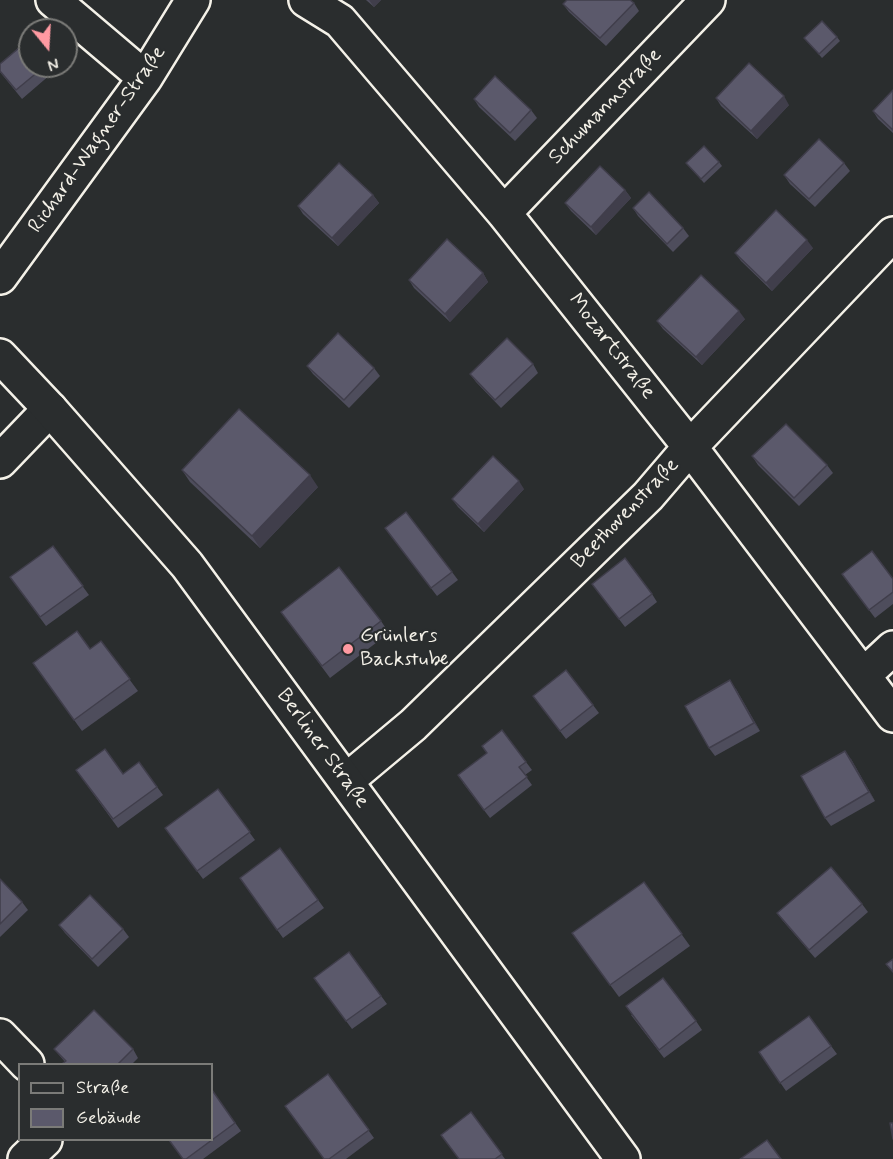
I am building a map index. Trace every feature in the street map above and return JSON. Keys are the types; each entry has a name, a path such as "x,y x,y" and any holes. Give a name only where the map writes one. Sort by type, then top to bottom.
{"street":[{"path":"53,0 146,78"},
{"name":"Richard-Wagner-Straße","path":"0,277 146,78 193,0"},
{"name":"Mozartstraße","path":"306,0 340,21 504,213 690,447 893,715"},
{"name":"Schumannstraße","path":"504,213 708,0"},
{"name":"Beethovenstraße","path":"346,781 413,725 648,496 690,447 893,234"},
{"name":"Berliner Straße","path":"0,356 50,409 187,566 623,1159"},
{"path":"0,461 50,409"},
{"path":"864,675 893,648"},
{"path":"0,1036 25,1063"},
{"path":"25,1159 44,1141"}],"building":[{"path":"567,0 630,0 634,3 600,38 563,4"},
{"path":"822,21 837,37 819,54 804,38"},
{"path":"18,49 18,78 30,78 16,90 0,71 0,64"},
{"path":"749,63 784,96 751,131 716,98"},
{"path":"495,76 531,110 510,133 474,99"},
{"path":"893,90 893,130 873,111"},
{"path":"819,139 844,163 809,199 784,175"},
{"path":"704,146 719,162 701,179 686,163"},
{"path":"339,163 373,195 332,238 298,206"},
{"path":"600,166 625,190 591,227 565,203"},
{"path":"649,192 683,228 667,244 633,208"},
{"path":"776,210 807,240 766,283 735,253"},
{"path":"447,239 483,273 445,314 409,280"},
{"path":"701,275 739,311 696,357 657,321"},
{"path":"338,333 374,368 344,400 307,366"},
{"path":"507,338 533,364 495,400 470,374"},
{"path":"239,409 310,475 252,536 182,470"},
{"path":"786,424 827,465 794,498 752,456"},
{"path":"493,456 519,481 478,524 452,499"},
{"path":"406,512 452,572 431,588 385,528"},
{"path":"53,546 83,586 40,617 10,577"},
{"path":"872,551 893,579 893,592 869,610 842,574"},
{"path":"625,558 652,594 619,619 592,584"},
{"path":"339,567 381,621 322,666 281,612"},
{"path":"77,631 90,649 101,641 130,679 74,720 33,663"},
{"path":"566,670 593,705 560,731 533,696"},
{"path":"730,680 754,723 709,748 685,706"},
{"path":"502,730 526,762 519,767 527,777 484,810 458,775 487,753 482,746"},
{"path":"105,749 123,774 139,762 157,787 113,819 76,770"},
{"path":"845,751 869,792 825,818 801,776"},
{"path":"218,789 250,832 197,871 165,828"},
{"path":"280,848 318,900 277,930 240,878"},
{"path":"831,867 862,904 809,950 777,913"},
{"path":"0,879 22,902 0,924"},
{"path":"644,882 682,934 610,985 572,933"},
{"path":"90,895 123,929 92,959 59,925"},
{"path":"349,952 381,996 346,1021 314,978"},
{"path":"893,959 893,972 886,964"},
{"path":"663,978 696,1021 659,1050 626,1006"},
{"path":"94,1010 133,1049 119,1063 63,1063 66,1061 54,1049"},
{"path":"809,1016 831,1046 780,1083 759,1052"},
{"path":"328,1074 369,1130 329,1159 324,1159 285,1106"},
{"path":"213,1091 235,1123 213,1139"},
{"path":"471,1112 502,1154 495,1159 459,1159 441,1135"},
{"path":"890,1123 893,1123 893,1139"},
{"path":"767,1140 781,1159 740,1159"},
{"path":"170,1141 211,1141 186,1159 183,1159"}],"place":[{"name":"Grünlers Backstube","path":"348,649"}]}
